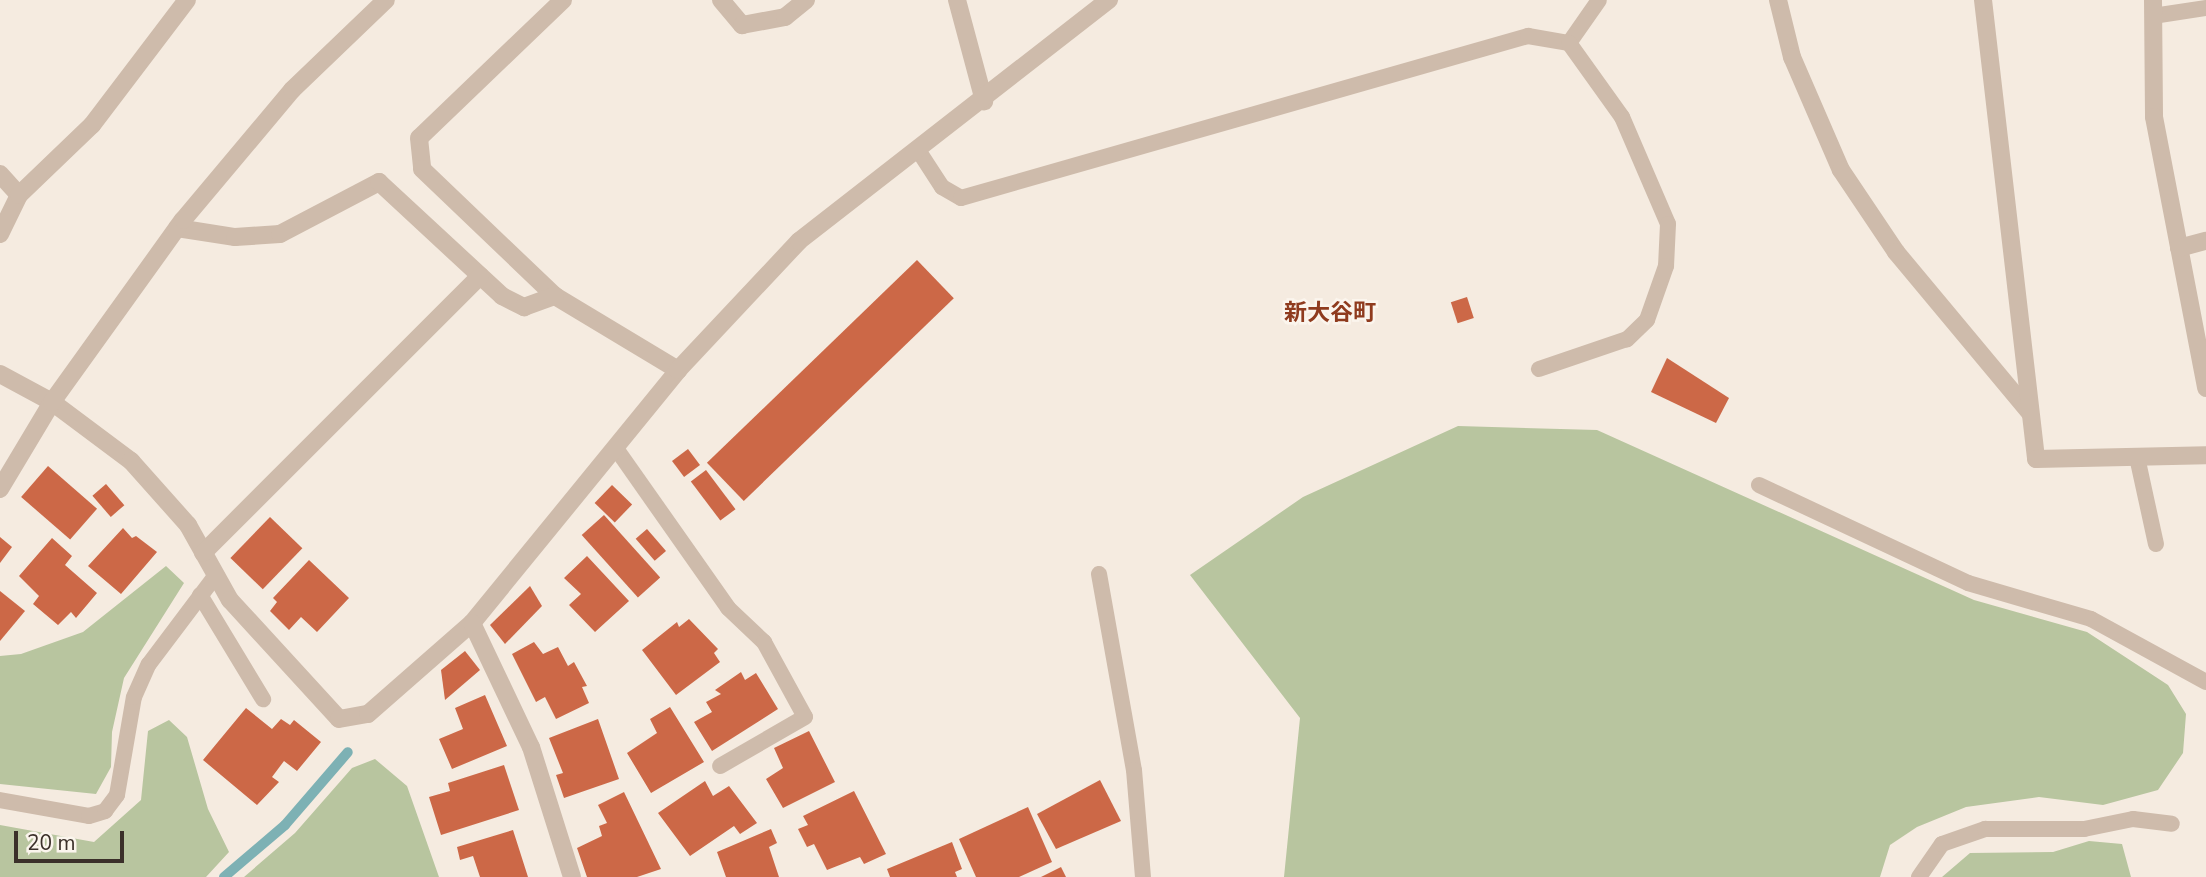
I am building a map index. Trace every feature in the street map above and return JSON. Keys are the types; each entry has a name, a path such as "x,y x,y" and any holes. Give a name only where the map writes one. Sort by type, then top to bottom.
{"street":[{"path":"0,234 19,195 92,125 187,0"},
{"path":"0,489 52,402 177,228 292,90 386,0"},
{"path":"564,0 419,138 422,169 555,296 678,370"},
{"path":"721,0 742,25 785,17 806,0"},
{"path":"957,0 984,101"},
{"path":"0,374 52,402 131,461 188,525 230,600 339,719 369,714 472,623 678,370 799,241 984,101 1109,0"},
{"path":"1778,0 1791,57 1841,170 1896,252 2030,413"},
{"path":"1983,0 2036,459 2206,455"},
{"path":"2153,8 2154,117 2206,388"},
{"path":"0,174 19,195"},
{"path":"177,228 235,237 280,234 379,181 502,296 524,307 555,296"},
{"path":"2179,248 2206,241"},
{"path":"203,553 481,276"},
{"path":"472,623 531,747 572,877"}],"lane":[{"path":"1569,43 1599,0"},
{"path":"2153,8 2206,8"},
{"path":"918,150 942,187 961,198 1528,36 1569,43 1622,117 1668,224 1666,266 1647,320 1627,339 1539,369"},
{"path":"615,447 728,608 764,642 805,717 720,766"},
{"path":"2137,457 2157,544"},
{"path":"1759,485 1968,583 2091,619 2206,682"},
{"path":"1099,574 1135,770 1143,877"},
{"path":"0,800 89,816 106,811 117,795 134,697 149,663 216,575"},
{"path":"200,595 263,699"},
{"path":"1919,877 1942,844 1985,829 2084,829 2133,819 2172,824"}],"green space":[{"path":"1458,426 1597,430 1974,600 2087,632 2168,685 2186,714 2183,753 2158,790 2103,805 2039,797 1966,807 1917,827 1890,845 1880,877 1284,877 1300,718 1190,575 1303,497"},
{"path":"166,566 184,583 124,678 112,732 111,767 96,794 0,784 0,656 21,654 83,632"},
{"path":"169,720 187,737 208,809 229,852 206,877 0,877 0,825 94,842 141,800 148,731"},
{"path":"375,759 407,786 439,877 244,877 295,833 352,768"},
{"path":"2089,841 2122,844 2131,877 1942,877 1970,853 2053,852"}],"building":[{"path":"917,260 954,298 744,501 707,463"},
{"path":"1467,297 1474,318 1458,323 1451,302"},
{"path":"1667,358 1729,398 1716,423 1651,392"},
{"path":"688,449 700,465 684,477 672,461"},
{"path":"48,466 97,509 70,540 21,497"},
{"path":"706,470 735,509 720,521 691,481"},
{"path":"106,484 124,505 111,517 92,496"},
{"path":"612,485 632,504 615,522 595,503"},
{"path":"604,515 660,577 638,597 582,535"},
{"path":"270,517 302,548 263,589 230,558"},
{"path":"123,528 132,538 136,536 157,552 121,594 88,566"},
{"path":"647,529 666,551 655,561 636,539"},
{"path":"0,537 12,547 0,563"},
{"path":"52,538 72,556 65,565 97,593 76,618 71,612 58,625 33,604 39,596 19,576"},
{"path":"587,556 629,601 595,632 569,605 581,594 564,578"},
{"path":"309,560 349,598 317,632 301,617 289,630 270,611 277,602 273,598"},
{"path":"530,586 542,606 505,644 490,625"},
{"path":"0,591 25,611 0,641"},
{"path":"689,619 718,649 714,653 720,662 676,695 642,650 677,622 679,627"},
{"path":"534,642 543,654 558,647 568,666 574,662 587,686 582,687 589,703 556,719 545,697 536,702 512,654"},
{"path":"465,651 480,670 445,700 441,670"},
{"path":"741,672 745,680 756,673 778,709 712,751 694,722 712,712 706,702 721,694 715,690"},
{"path":"485,695 507,746 452,769 439,739 463,729 455,708"},
{"path":"670,707 704,762 651,793 627,753 657,733 650,719"},
{"path":"246,708 272,729 281,719 290,725 294,720 321,742 297,771 284,761 272,777 279,782 257,805 203,760"},
{"path":"598,719 619,779 564,798 556,775 563,773 549,738"},
{"path":"809,731 835,782 783,808 766,779 783,768 774,748"},
{"path":"504,765 519,810 441,835 429,797 450,791 448,783"},
{"path":"1100,780 1121,821 1056,849 1037,814"},
{"path":"705,781 713,796 729,786 757,823 740,834 734,826 690,856 658,813"},
{"path":"854,791 886,854 864,864 860,857 827,870 814,844 807,847 798,829 808,825 803,816"},
{"path":"624,792 661,869 637,877 587,877 577,848 602,836 599,826 607,823 598,805"},
{"path":"1028,807 1052,862 1019,877 976,877 959,839"},
{"path":"771,829 777,843 769,847 779,877 726,877 717,852"},
{"path":"513,830 528,877 480,877 473,856 460,860 457,847"},
{"path":"952,842 962,869 955,872 957,877 890,877 887,869"},
{"path":"1061,867 1066,877 1041,877"}],"waterway":[{"path":"224,877 285,825 348,752"}],"district":[{"name":"新大谷町","path":"1330,313"}]}
